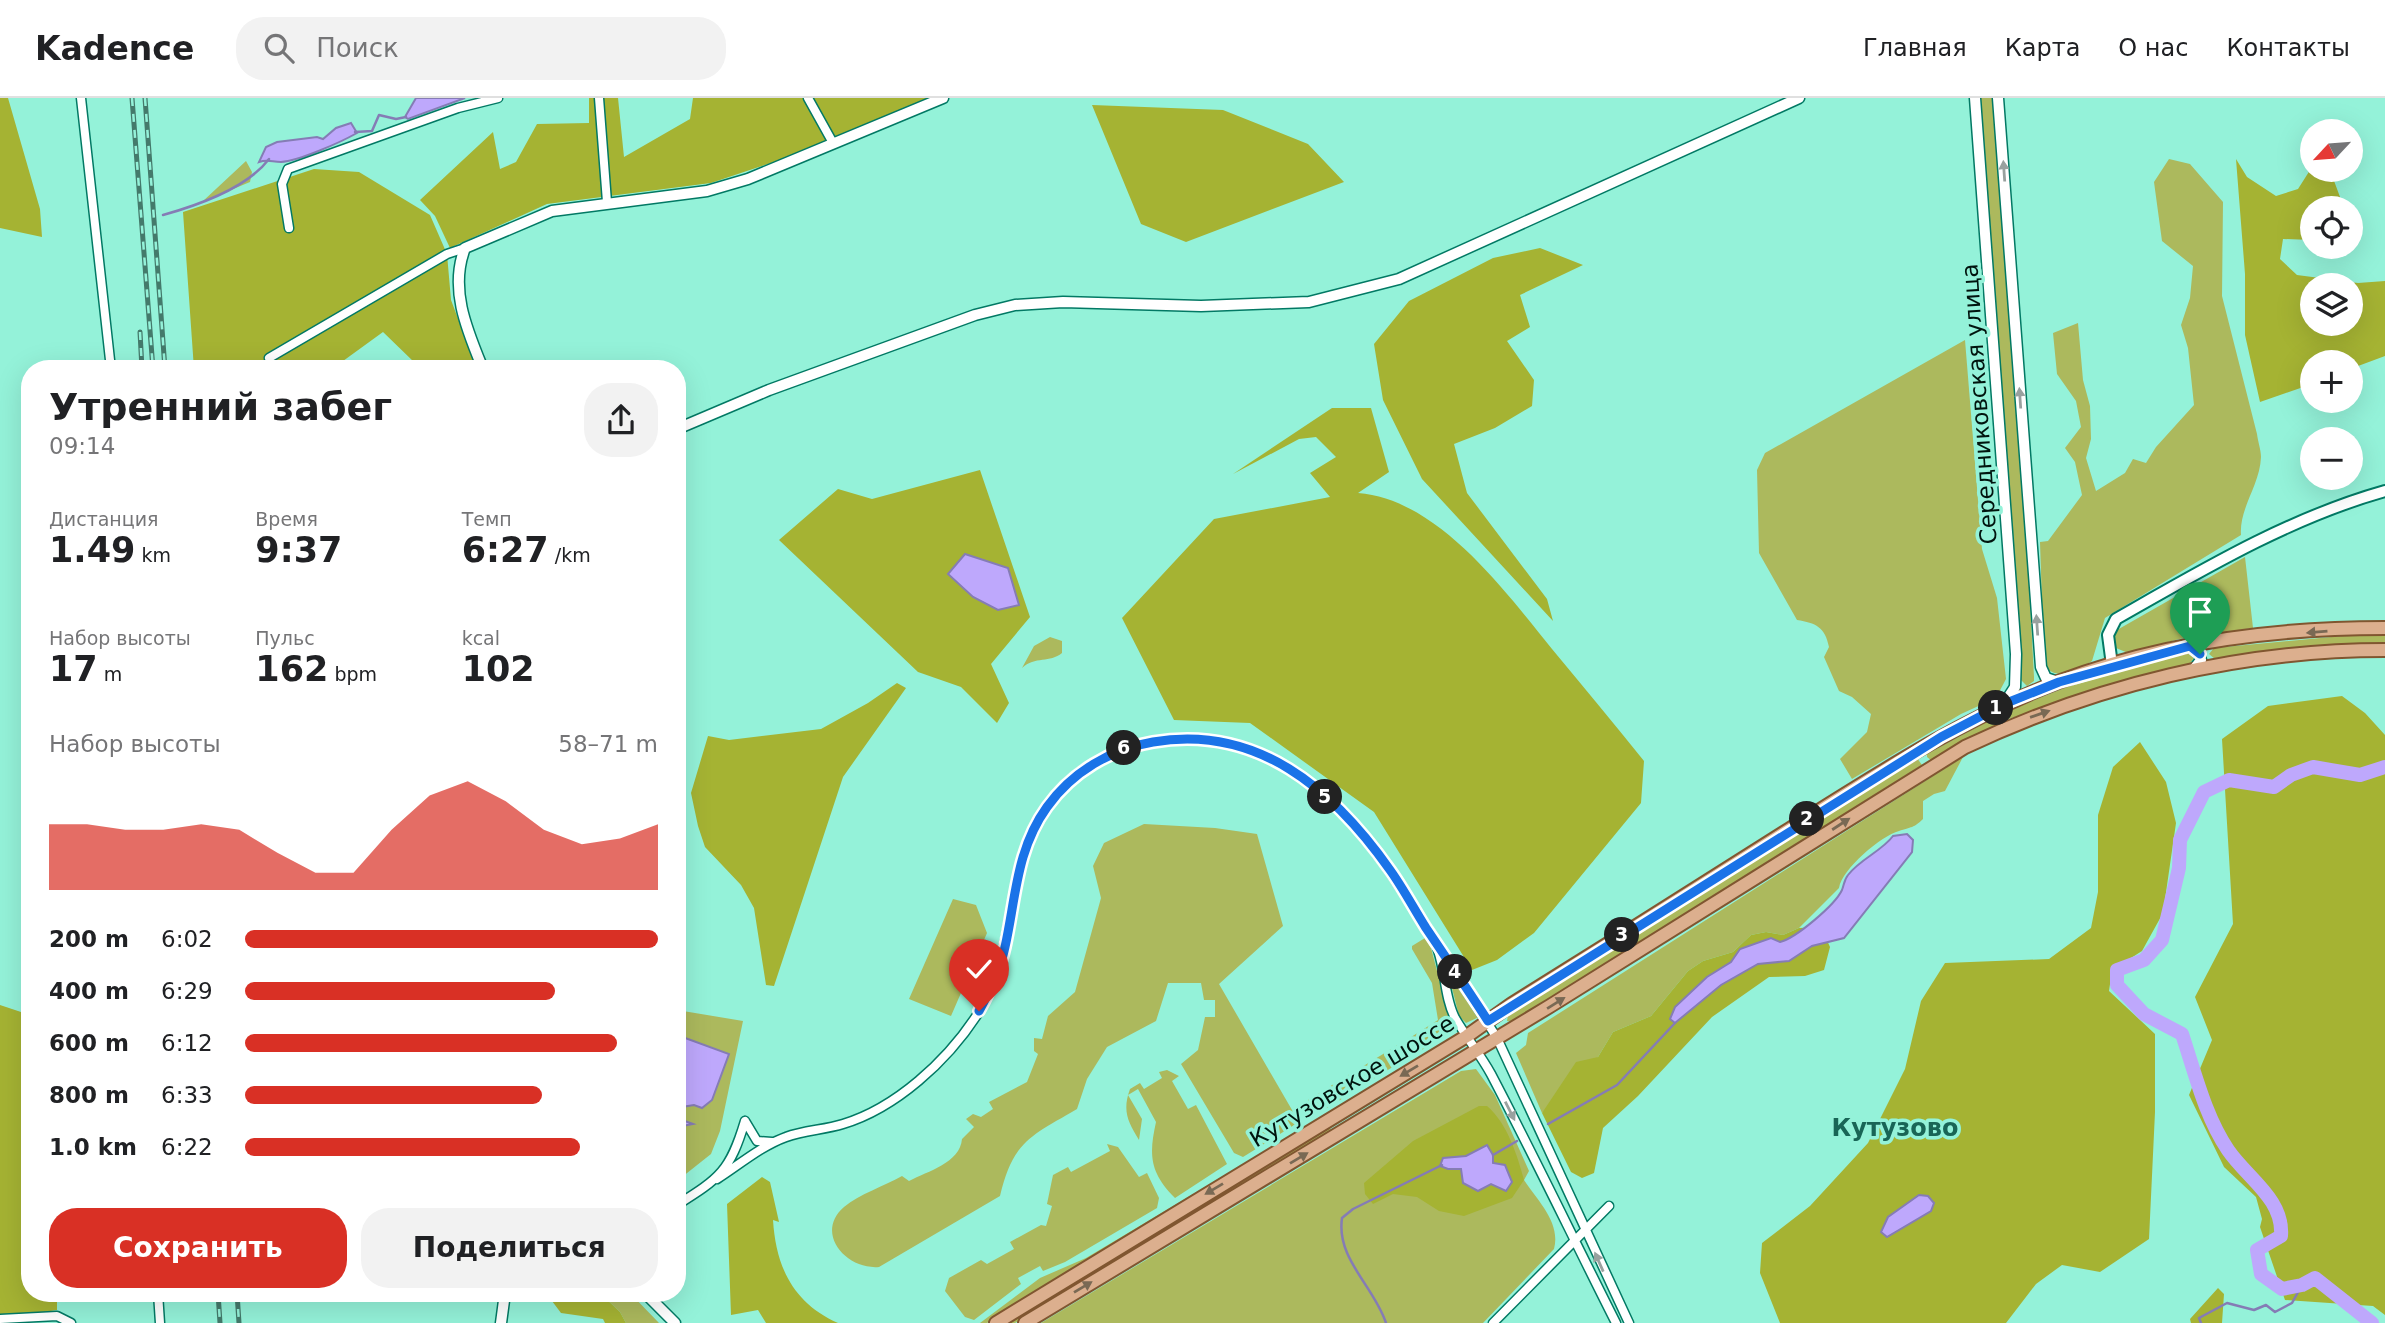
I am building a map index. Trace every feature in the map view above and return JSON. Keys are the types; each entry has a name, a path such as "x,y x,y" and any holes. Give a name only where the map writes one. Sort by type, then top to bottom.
{"main road":[{"path":"2112,665 2108,635 2116,620 2277,531 2344,502 2385,491"},
{"name":"Кутузовское шоссе","path":"996,1323 1467,1036 1921,748 2004,704 2112,665 2190,646 2243,638 2385,628"},
{"name":"Кутузовское шоссе","path":"1025,1323 1477,1051 1932,765 2027,719 2193,669 2267,657 2385,650"},
{"path":"1921,748 1924,763 1932,765"}],"street":[{"path":"81,98 110,360"},
{"path":"289,228 282,184 289,169 458,108 498,98"},
{"path":"599,98 607,202"},
{"path":"808,98 833,143"},
{"path":"269,358 447,254 552,211 706,191 748,179 943,98"},
{"path":"686,425 769,390 975,315 1015,305 1063,302 1200,306 1309,302 1399,279 1799,98"},
{"name":"Середниковская улица","path":"1975,98 2016,654 2015,687 2004,704"},
{"name":"Середниковская улица","path":"1998,98 2040,667 2046,678 2059,682"},
{"path":"465,248 458,266 459,302 480,360"},
{"path":"2190,646 2198,650 2201,660 2193,669"},
{"path":"686,1199 774,1142 802,1132 845,1124 882,1107 943,1058 974,1018 992,985 1004,949 1021,858 1032,830 1047,806 1072,778 1128,747 1171,739 1212,738 1255,750 1282,764 1331,802 1391,870 1497,1038 1629,1323"},
{"path":"1435,941 1454,1016 1477,1051 1616,1323"},
{"path":"717,1179 728,1167 745,1121 757,1141 774,1142"},
{"path":"1493,1323 1608,1206"},
{"path":"159,1302 160,1323"},
{"path":"502,1323 504,1302"},
{"path":"654,1302 675,1323"},
{"path":"0,1320 57,1316 71,1323"}],"green space":[{"path":"0,98 8,98 40,209 42,237 0,228"},
{"path":"589,98 618,98 624,157 690,119 693,98 931,98 780,160 711,183 547,204 450,248 435,216 420,200 493,132 500,169 516,162 537,124 589,123"},
{"path":"1980,98 1993,98 2026,524 2034,677 2034,681 2027,686 2021,680"},
{"path":"1092,105 1223,110 1308,144 1344,182 1186,242 1141,224"},
{"path":"2169,159 2190,164 2223,202 2222,296 2257,434 2261,454 2260,467 2243,515 2241,535 2105,618 2092,661 2067,673 2054,673 2044,665 2040,542 2048,541 2082,495 2075,462 2065,448 2081,427 2076,401 2057,374 2053,333 2078,323 2083,380 2090,406 2091,439 2086,458 2096,491 2125,473 2133,459 2146,463 2156,447 2194,405 2188,348 2181,325 2190,298 2193,266 2162,241 2154,182"},
{"path":"2236,159 2247,177 2276,196 2298,189 2302,182 2334,182 2340,196 2300,196 2300,240 2283,239 2280,259 2300,275 2300,336 2363,336 2363,283 2385,281 2385,356 2363,364 2363,350 2300,350 2300,388 2260,402 2245,335 2245,274"},
{"path":"246,161 252,172 250,182 202,202"},
{"path":"314,169 359,172 430,215 447,254 451,300 474,360 412,360 383,332 344,360 193,360 183,212"},
{"path":"1540,248 1583,265 1520,295 1530,327 1507,341 1534,380 1532,406 1495,428 1454,444 1467,493 1547,599 1553,621 1422,479 1383,400 1374,344 1409,301 1493,258"},
{"path":"1965,340 1982,549 1997,598 2006,679 1996,698 1961,714 1852,779 1840,759 1867,732 1871,714 1852,697 1839,691 1824,657 1829,647 1825,635 1819,627 1797,620 1759,553 1757,470 1765,453"},
{"path":"1332,408 1371,408 1389,472 1358,493 1387,499 1415,512 1467,551 1513,601 1644,761 1641,803 1534,933 1497,960 1472,970 1374,812 1250,723 1174,720 1122,618 1214,519 1330,497 1310,473 1336,457 1316,437 1299,439 1233,474"},
{"path":"980,470 1030,617 991,664 1009,703 997,723 961,687 918,672 779,540 838,489 872,499"},
{"path":"2245,557 2253,628 2179,639 2128,653 2116,648 2114,637 2117,630"},
{"path":"2385,632 2385,644 2281,650 2215,659 2209,654 2214,648"},
{"path":"1050,637 1062,641 1062,653 1053,658 1032,662 1022,668 1034,646"},
{"path":"2187,652 2194,658 2189,665 2008,719 1932,761 1927,757 1927,754 2005,712 2067,687"},
{"path":"897,683 906,688 843,777 774,986 766,985 754,908 741,885 705,847 698,826 691,793 708,736 729,740 821,729"},
{"path":"2342,696 2365,713 2385,735 2385,1315 2373,1306 2285,1300 2260,1227 2262,1219 2256,1197 2224,1167 2189,1095 2212,1040 2195,997 2233,924 2222,739 2268,706"},
{"path":"2140,742 2166,782 2176,823 2163,913 2142,951 2112,970 2109,991 2155,1034 2155,1112 2149,1239 2100,1272 2062,1265 2036,1284 2006,1323 1780,1323 1760,1273 1762,1243 1810,1206 1868,1143 1905,1069 1921,1001 1945,963 2049,959 2091,928 2098,892 2098,815 2113,767"},
{"path":"1963,757 1945,791 1923,801 1923,819 1915,826 1882,839 1863,854 1847,872 1839,888 1799,928 1783,935 1766,932 1751,935 1733,952 1703,961 1688,971 1651,1016 1613,1032 1598,1057 1542,1113 1516,1053 1526,1045 1528,1033"},
{"path":"1917,758 1922,765 1513,1022 1507,1021 1508,1015"},
{"path":"1144,824 1215,828 1257,834 1283,926 1219,984 1299,1122 1243,1157 1234,1153 1181,1064 1198,1050 1205,1017 1215,1017 1215,1000 1204,1000 1201,983 1168,983 1156,1021 1107,1047 1087,1079 1077,1109 1047,1126 1018,1151 1000,1196 879,1267 855,1263 838,1248 833,1238 832,1228 844,1207 902,1176 909,1181 949,1160 956,1154 962,1139 974,1127 966,1119 973,1114 981,1117 993,1109 989,1102 1027,1082 1038,1054 1034,1051 1034,1038 1042,1039 1048,1016 1075,992 1101,898 1093,866 1104,843"},
{"path":"953,899 976,905 987,933 951,1016 909,999"},
{"path":"1821,927 1830,947 1824,970 1805,976 1769,977 1712,1017 1638,1096 1603,1128 1594,1173 1582,1178 1571,1172 1542,1113 1576,1062 1598,1057 1613,1032 1651,1016 1688,971 1703,961 1733,952 1751,935 1766,932 1783,935 1799,928"},
{"path":"1425,938 1431,948 1452,1028 1449,1033 1417,1053 1408,1039 1438,1020 1432,983 1412,949 1412,946"},
{"path":"1449,976 1453,976 1479,1017 1466,1023 1459,1016"},
{"path":"0,1005 21,1012 21,1302 57,1302 57,1310 0,1319"},
{"path":"686,1012 743,1021 720,1131 711,1154 686,1174"},
{"path":"1451,1040 1452,1042 987,1323 980,1323 1040,1278 1086,1258"},
{"path":"1401,1043 1409,1057 1365,1084 1357,1070"},
{"path":"1476,1069 1495,1095 1529,1171 1524,1180 1547,1213 1555,1239 1554,1249 1483,1323 1041,1323 1461,1071"},
{"path":"1167,1070 1179,1076 1172,1081 1188,1109 1196,1105 1227,1164 1175,1198 1160,1180 1153,1162 1152,1144 1156,1122 1138,1089 1128,1095 1130,1089 1140,1083 1144,1089 1162,1078 1159,1072"},
{"path":"1350,1074 1356,1084 1355,1091 1320,1112 1315,1111 1308,1100"},
{"path":"1128,1095 1142,1119 1139,1140 1127,1116"},
{"path":"1479,1106 1487,1106 1494,1113 1506,1130 1514,1150 1524,1180 1512,1198 1464,1216 1439,1211 1417,1197 1393,1194 1373,1204 1365,1194 1364,1183 1413,1141"},
{"path":"1330,1127 1331,1133 1015,1323 1006,1323"},
{"path":"1107,1144 1118,1147 1139,1177 1147,1173 1159,1198 1157,1208 1065,1262 1043,1271 1040,1266 1018,1278 1021,1284 974,1320 965,1317 945,1291 949,1278 981,1260 987,1264 1014,1249 1010,1242 1041,1225 1046,1226 1052,1206 1047,1204 1053,1175 1068,1167 1071,1172 1110,1151"},
{"path":"762,1177 770,1182 779,1222 773,1220 778,1253 790,1282 809,1305 838,1323 766,1323 758,1310 731,1315 727,1204"},
{"path":"2218,1288 2224,1294 2222,1323 2191,1323 2190,1319"},
{"path":"553,1302 609,1302 626,1323 605,1323 603,1319 561,1313"},
{"path":"609,1302 639,1302 659,1323 626,1323"}],"shaded area":[{"path":"416,98 465,98 408,119 405,117"},
{"path":"351,123 357,133 320,150 289,161 259,162 266,147 277,142 317,137 323,139 336,128"},
{"path":"965,554 1008,568 1019,605 998,610 973,597 948,574"},
{"path":"1907,834 1913,840 1912,852 1844,938 1812,946 1789,961 1758,964 1721,985 1675,1023 1670,1019 1675,1007 1707,977 1731,962 1740,949 1771,938 1780,942 1795,934 1832,904 1853,869 1893,836"},
{"path":"686,1038 729,1054 712,1100 702,1108 694,1105 686,1106"},
{"path":"1487,1145 1493,1155 1493,1163 1505,1165 1512,1182 1506,1191 1491,1184 1478,1191 1463,1183 1461,1169 1440,1166 1443,1158 1466,1156"},
{"path":"1919,1195 1928,1196 1934,1203 1931,1211 1887,1237 1881,1232 1888,1217"}],"waterway":[{"path":"355,132 372,131 379,115 396,119 406,117"},
{"path":"163,215 207,201 235,187 269,159"},
{"path":"2372,1323 2315,1278 2302,1285 2282,1289 2261,1274 2257,1250 2281,1236 2277,1211 2220,1137 2201,1094 2182,1034 2144,1014 2117,985 2117,970 2144,960 2162,940 2179,868 2180,840 2204,792 2229,780 2274,787 2291,775 2313,767 2360,775 2385,767"},
{"path":"1548,1124 1617,1085 1675,1023"},
{"path":"1493,1155 1517,1141"},
{"path":"1386,1323 1350,1259 1342,1233 1342,1218 1353,1209 1442,1165"},
{"path":"2201,1323 2199,1318 2227,1303 2254,1310 2266,1305 2275,1312 2292,1303 2302,1285"}],"railway":[{"path":"132,98 152,360"},
{"path":"145,98 164,360"},
{"path":"140,332 142,360"},
{"path":"219,1302 220,1323"},
{"path":"238,1302 239,1323"}],"district":[{"name":"Кутузово","path":"1895,1128"}],"route":[{"path":"979,1011 992,985 1004,949 1014,887 1032,830 1047,806 1072,778 1121,749 1190,737 1212,738 1255,750 1282,764 1314,787 1358,830 1391,870 1488,1021 1906,757 2002,705 2059,682 2112,665 2190,646 2200,654"}]}
